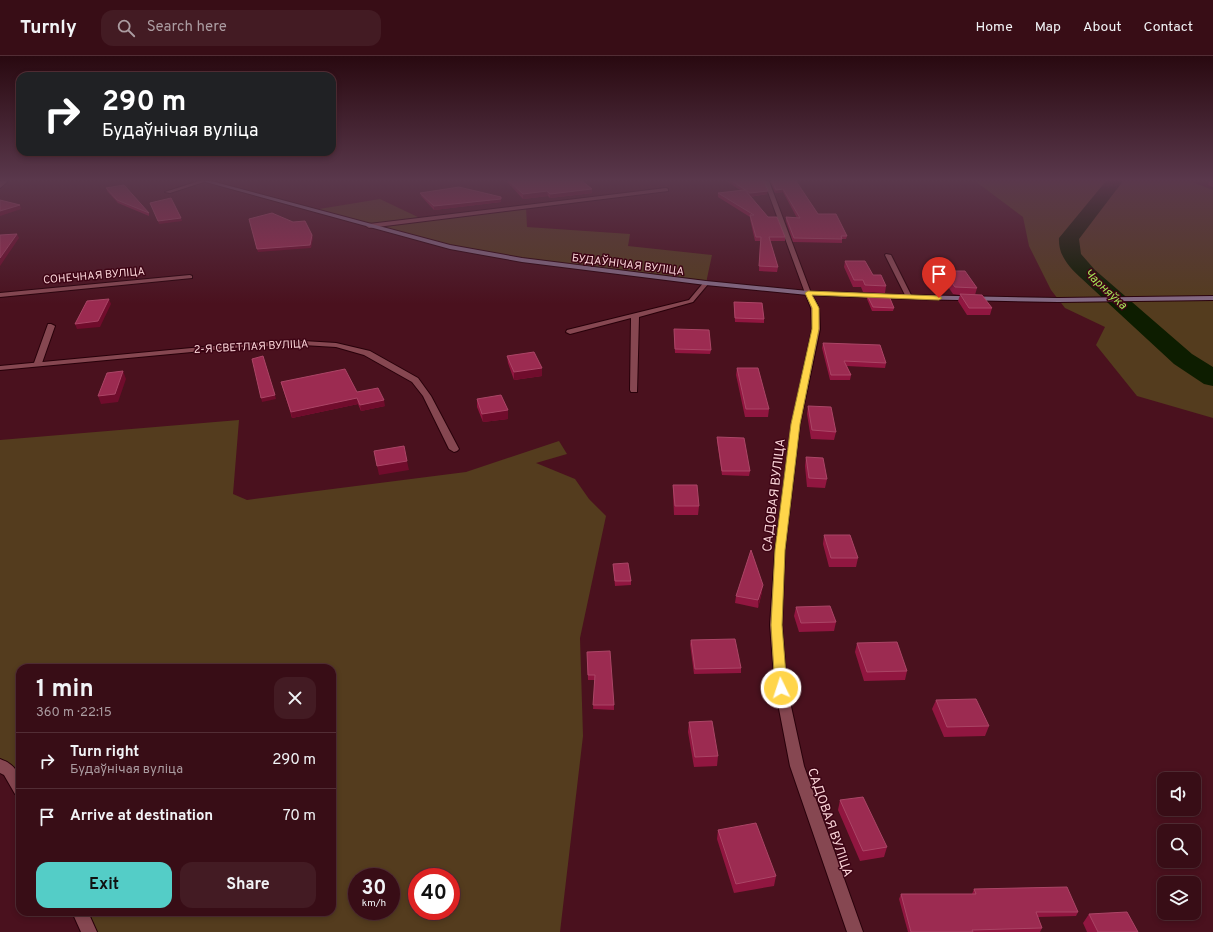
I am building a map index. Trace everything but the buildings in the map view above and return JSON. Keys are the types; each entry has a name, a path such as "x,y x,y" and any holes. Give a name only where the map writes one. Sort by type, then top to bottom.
{"main road":[{"name":"БУДАЎНІЧАЯ ВУЛІЦА","path":"354,222 419,240 484,254 706,284 808,293 909,297 1058,300 1213,298"}],"street":[{"path":"369,226 403,222"},
{"name":"САДОВАЯ ВУЛІЦА","path":"782,222 815,308 816,329 796,424 780,550 777,633 781,688 797,766 855,932"},
{"path":"888,255 909,297"},
{"name":"СОНЕЧНАЯ ВУЛІЦА","path":"0,295 190,277"},
{"path":"570,332 691,301 706,284"},
{"path":"634,390 635,316"},
{"path":"38,363 52,326"},
{"name":"2-Я СВЕТЛАЯ ВУЛІЦА","path":"0,368 38,363 245,344 303,343 336,345 367,353 415,380 427,396 454,449"},
{"path":"0,764 8,771 16,784"},
{"path":"82,916 89,932"}],"shaded area":[{"path":"359,222 527,222 527,227 630,234 628,246 712,255 706,283 484,254"},
{"path":"1024,222 1213,222 1213,418 1137,396 1096,345 1105,327 1065,308 1051,290 1029,246"},
{"path":"239,420 233,494 247,500 466,472 559,441 567,454 536,463 575,479 589,499 606,516 580,638 583,736 560,932 89,932 82,916 336,916 336,664 16,664 16,783 9,771 0,765 0,440"}],"waterway":[{"name":"Чарняўка","path":"1082,222 1069,238 1069,249 1077,262 1088,274 1183,359 1213,378"}],"route":[{"path":"781,688 776,625 780,550 796,424 816,329 815,308 808,293 939,298"}]}
